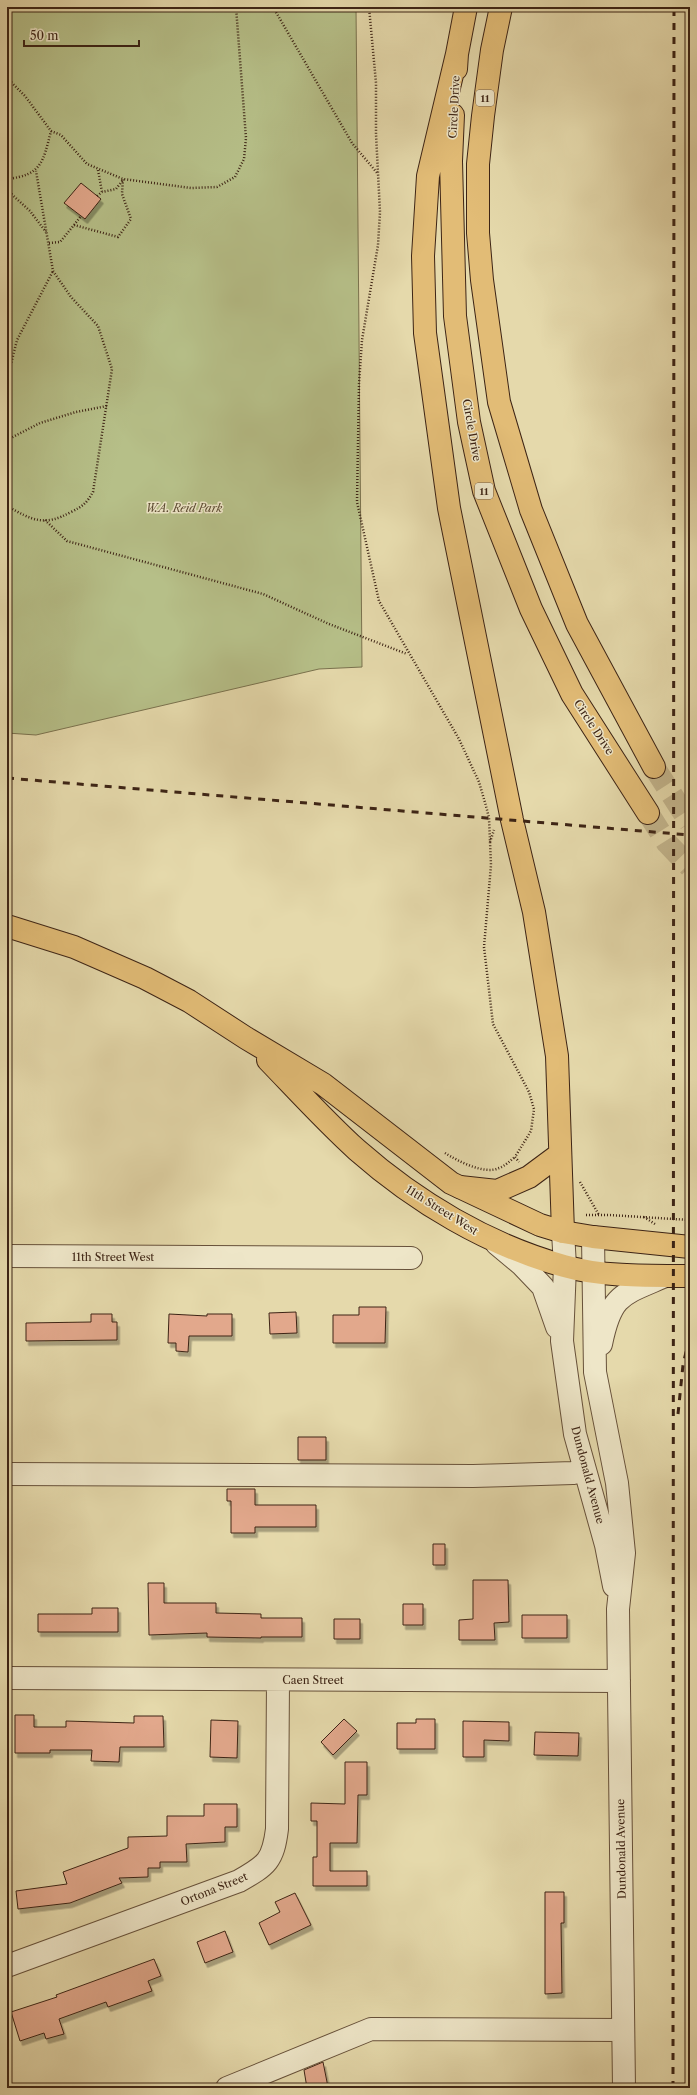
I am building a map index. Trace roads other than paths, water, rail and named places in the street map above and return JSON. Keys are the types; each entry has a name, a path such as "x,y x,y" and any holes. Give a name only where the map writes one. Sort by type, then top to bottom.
{"main road":[{"name":"Circle Drive","path":"466,7 457,54 451,161 455,316 469,422 484,491 531,609 572,694 648,813"},
{"name":"11","path":"501,7 492,50 478,164 478,232 482,280 499,402 531,510 577,624 654,767"},
{"path":"457,54 428,176 423,256 425,333 449,508 512,820 534,912 557,1056 563,1232"},
{"name":"11th Street West","path":"7,926 74,947 145,978 189,1001 246,1038 323,1084 451,1183 540,1225 563,1232 593,1237 690,1247"},
{"name":"11th Street West","path":"246,1038 356,1149 421,1199 491,1240 564,1266 594,1271 663,1277 690,1276"},
{"path":"460,1187 496,1191 529,1177 560,1154"}],"street":[{"name":"Dundonald Avenue","path":"563,1232 564,1266 562,1341 575,1434 606,1545 618,1609"},
{"name":"Dundonald Avenue","path":"593,1237 595,1372 617,1483 624,1553 618,1609 624,2088"},
{"name":"Dundonald Avenue","path":"491,1240 521,1264 543,1286 562,1341"},
{"name":"11th Street West","path":"7,1256 412,1258"},
{"name":"Dundonald Avenue","path":"595,1372 604,1330 613,1304 627,1292 663,1277"},
{"path":"7,1474 473,1476 573,1473 585,1470"},
{"name":"Caen Street","path":"7,1678 619,1682"},
{"name":"Ortona Street","path":"7,1966 239,1881 256,1871 268,1861 274,1847 277,1829 278,1680"},
{"path":"227,2088 371,2029 623,2030"}],"tunnel":[{"path":"654,767 690,823"},
{"path":"648,813 667,843 690,867"}],"railway":[{"path":"673,2088 674,7"},
{"path":"7,778 690,835"},
{"path":"678,1414 683,1365 690,1335"}],"park label":[{"name":"W.A. Reid Park","path":"184,508"}]}
